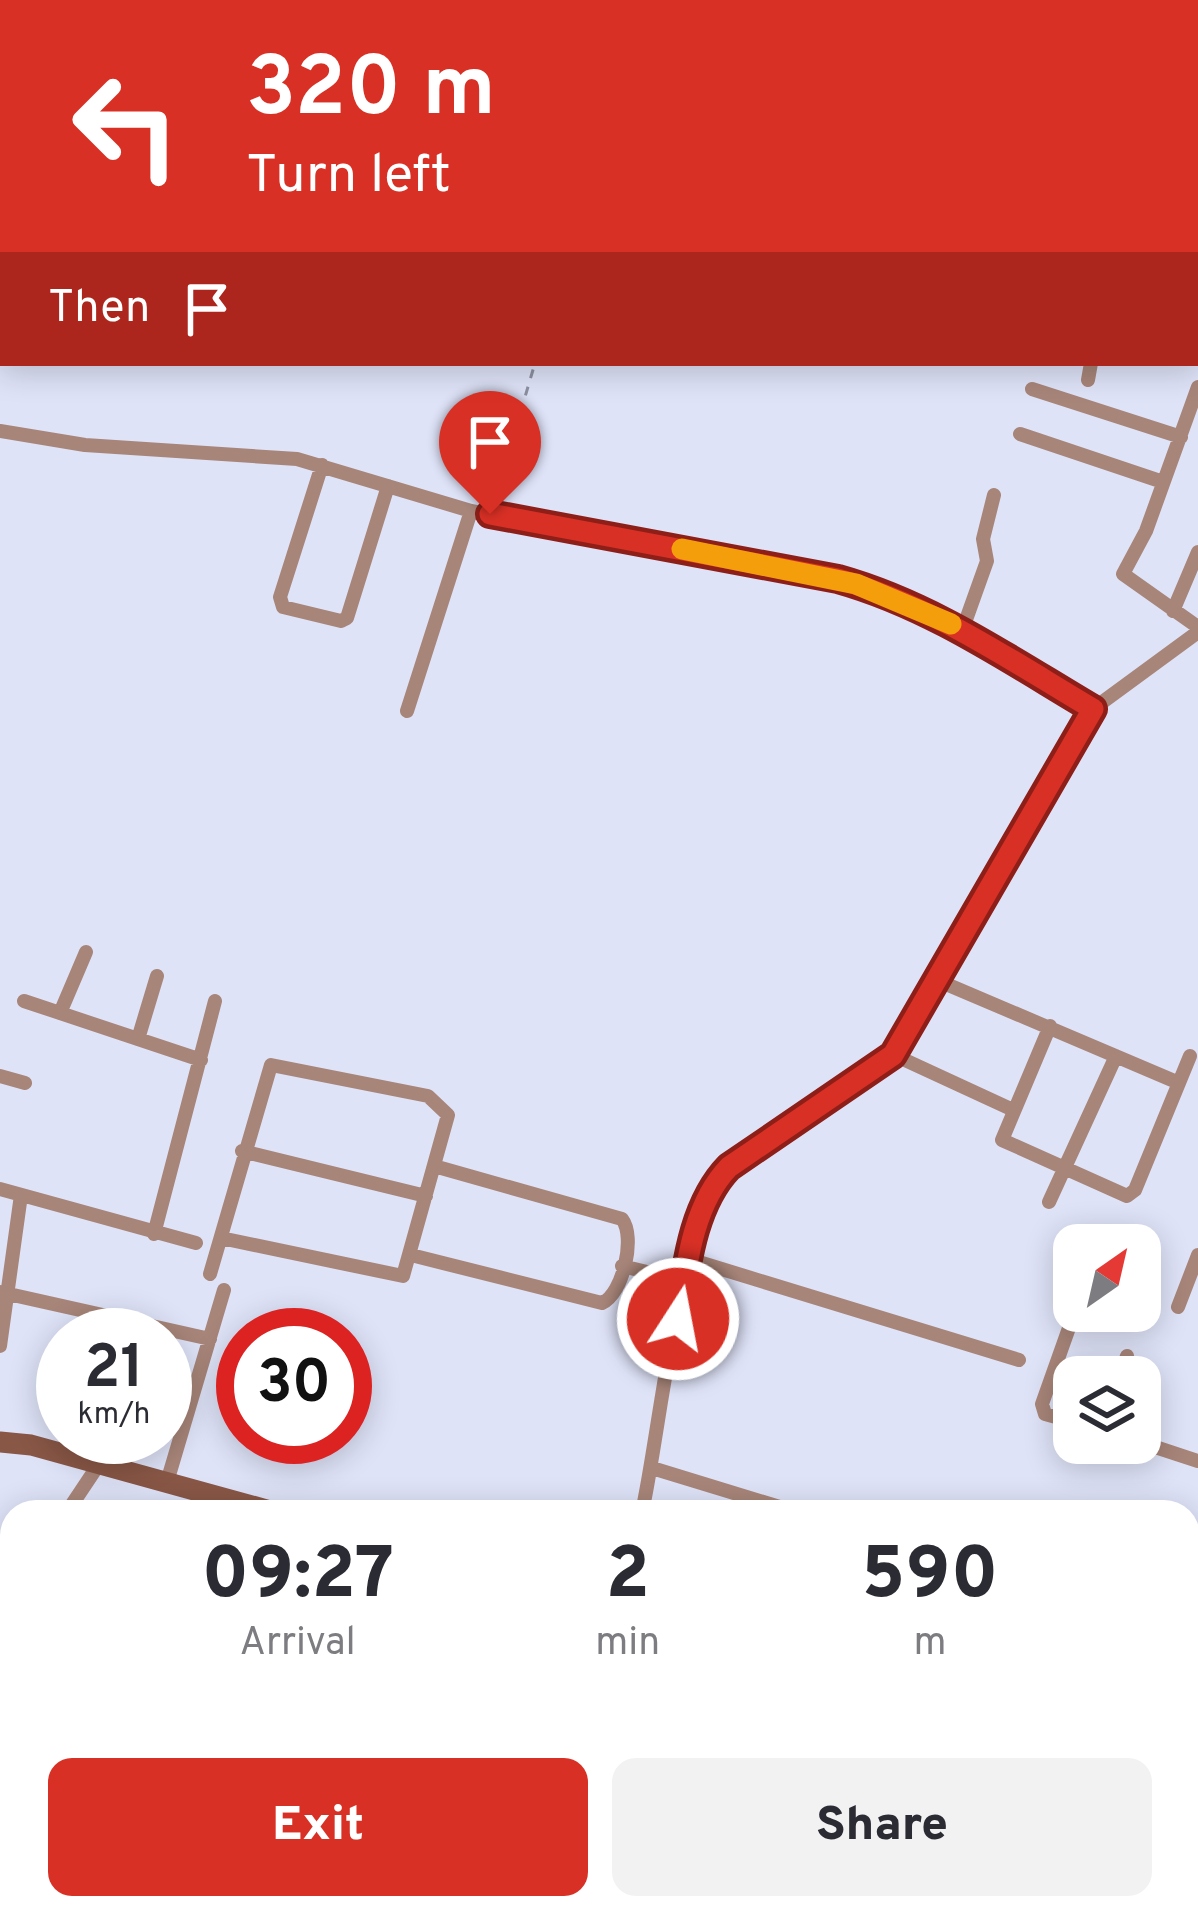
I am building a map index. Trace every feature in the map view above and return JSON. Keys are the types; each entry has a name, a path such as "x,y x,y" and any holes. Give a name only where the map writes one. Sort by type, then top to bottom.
{"street":[{"path":"1088,380 1090,366"},
{"path":"645,1500 684,1281 706,1199 729,1167 893,1055 1093,709 1198,629 1124,574 1198,387"},
{"path":"1032,389 1180,437"},
{"path":"0,431 85,445 276,455 472,511 838,579 917,606 1093,709"},
{"path":"1020,434 1163,482"},
{"path":"322,466 280,597 283,608 341,621 347,618 388,486"},
{"path":"962,631 987,561 982,538 994,495"},
{"path":"407,711 472,511"},
{"path":"1173,611 1198,552"},
{"path":"60,1013 86,952"},
{"path":"138,1040 157,976"},
{"path":"938,981 1179,1083"},
{"path":"24,1001 201,1060"},
{"path":"154,1234 215,1001"},
{"path":"1050,1026 1002,1139 1064,1172 1131,1194 1190,1056"},
{"path":"893,1055 1011,1109"},
{"path":"1049,1202 1116,1056"},
{"path":"209,1274 266,1070 281,1063 440,1102 448,1115 407,1270 396,1277 221,1238"},
{"path":"0,1076 25,1083"},
{"path":"242,1151 426,1196"},
{"path":"411,1255 602,1303 613,1298 622,1266 630,1234 622,1219 434,1166"},
{"path":"0,1189 196,1243"},
{"path":"0,1346 21,1195"},
{"path":"1178,1307 1198,1255"},
{"path":"689,1259 1019,1360"},
{"path":"622,1266 684,1281"},
{"path":"167,1482 224,1290"},
{"path":"4,1292 210,1339"},
{"path":"1053,1373 1042,1404 1045,1414 1053,1416"},
{"path":"0,1442 36,1450"},
{"path":"1161,1449 1198,1461"},
{"path":"75,1500 99,1464 231,1500"},
{"path":"652,1468 757,1500"}],"path":[{"path":"490,514 535,366"}],"slow traffic":[{"path":"682,549 856,584 951,624"}],"route":[{"path":"490,514 838,579 885,593 941,619 1093,709 893,1055 854,1086 729,1167 714,1185 695,1235 678,1319"}]}
